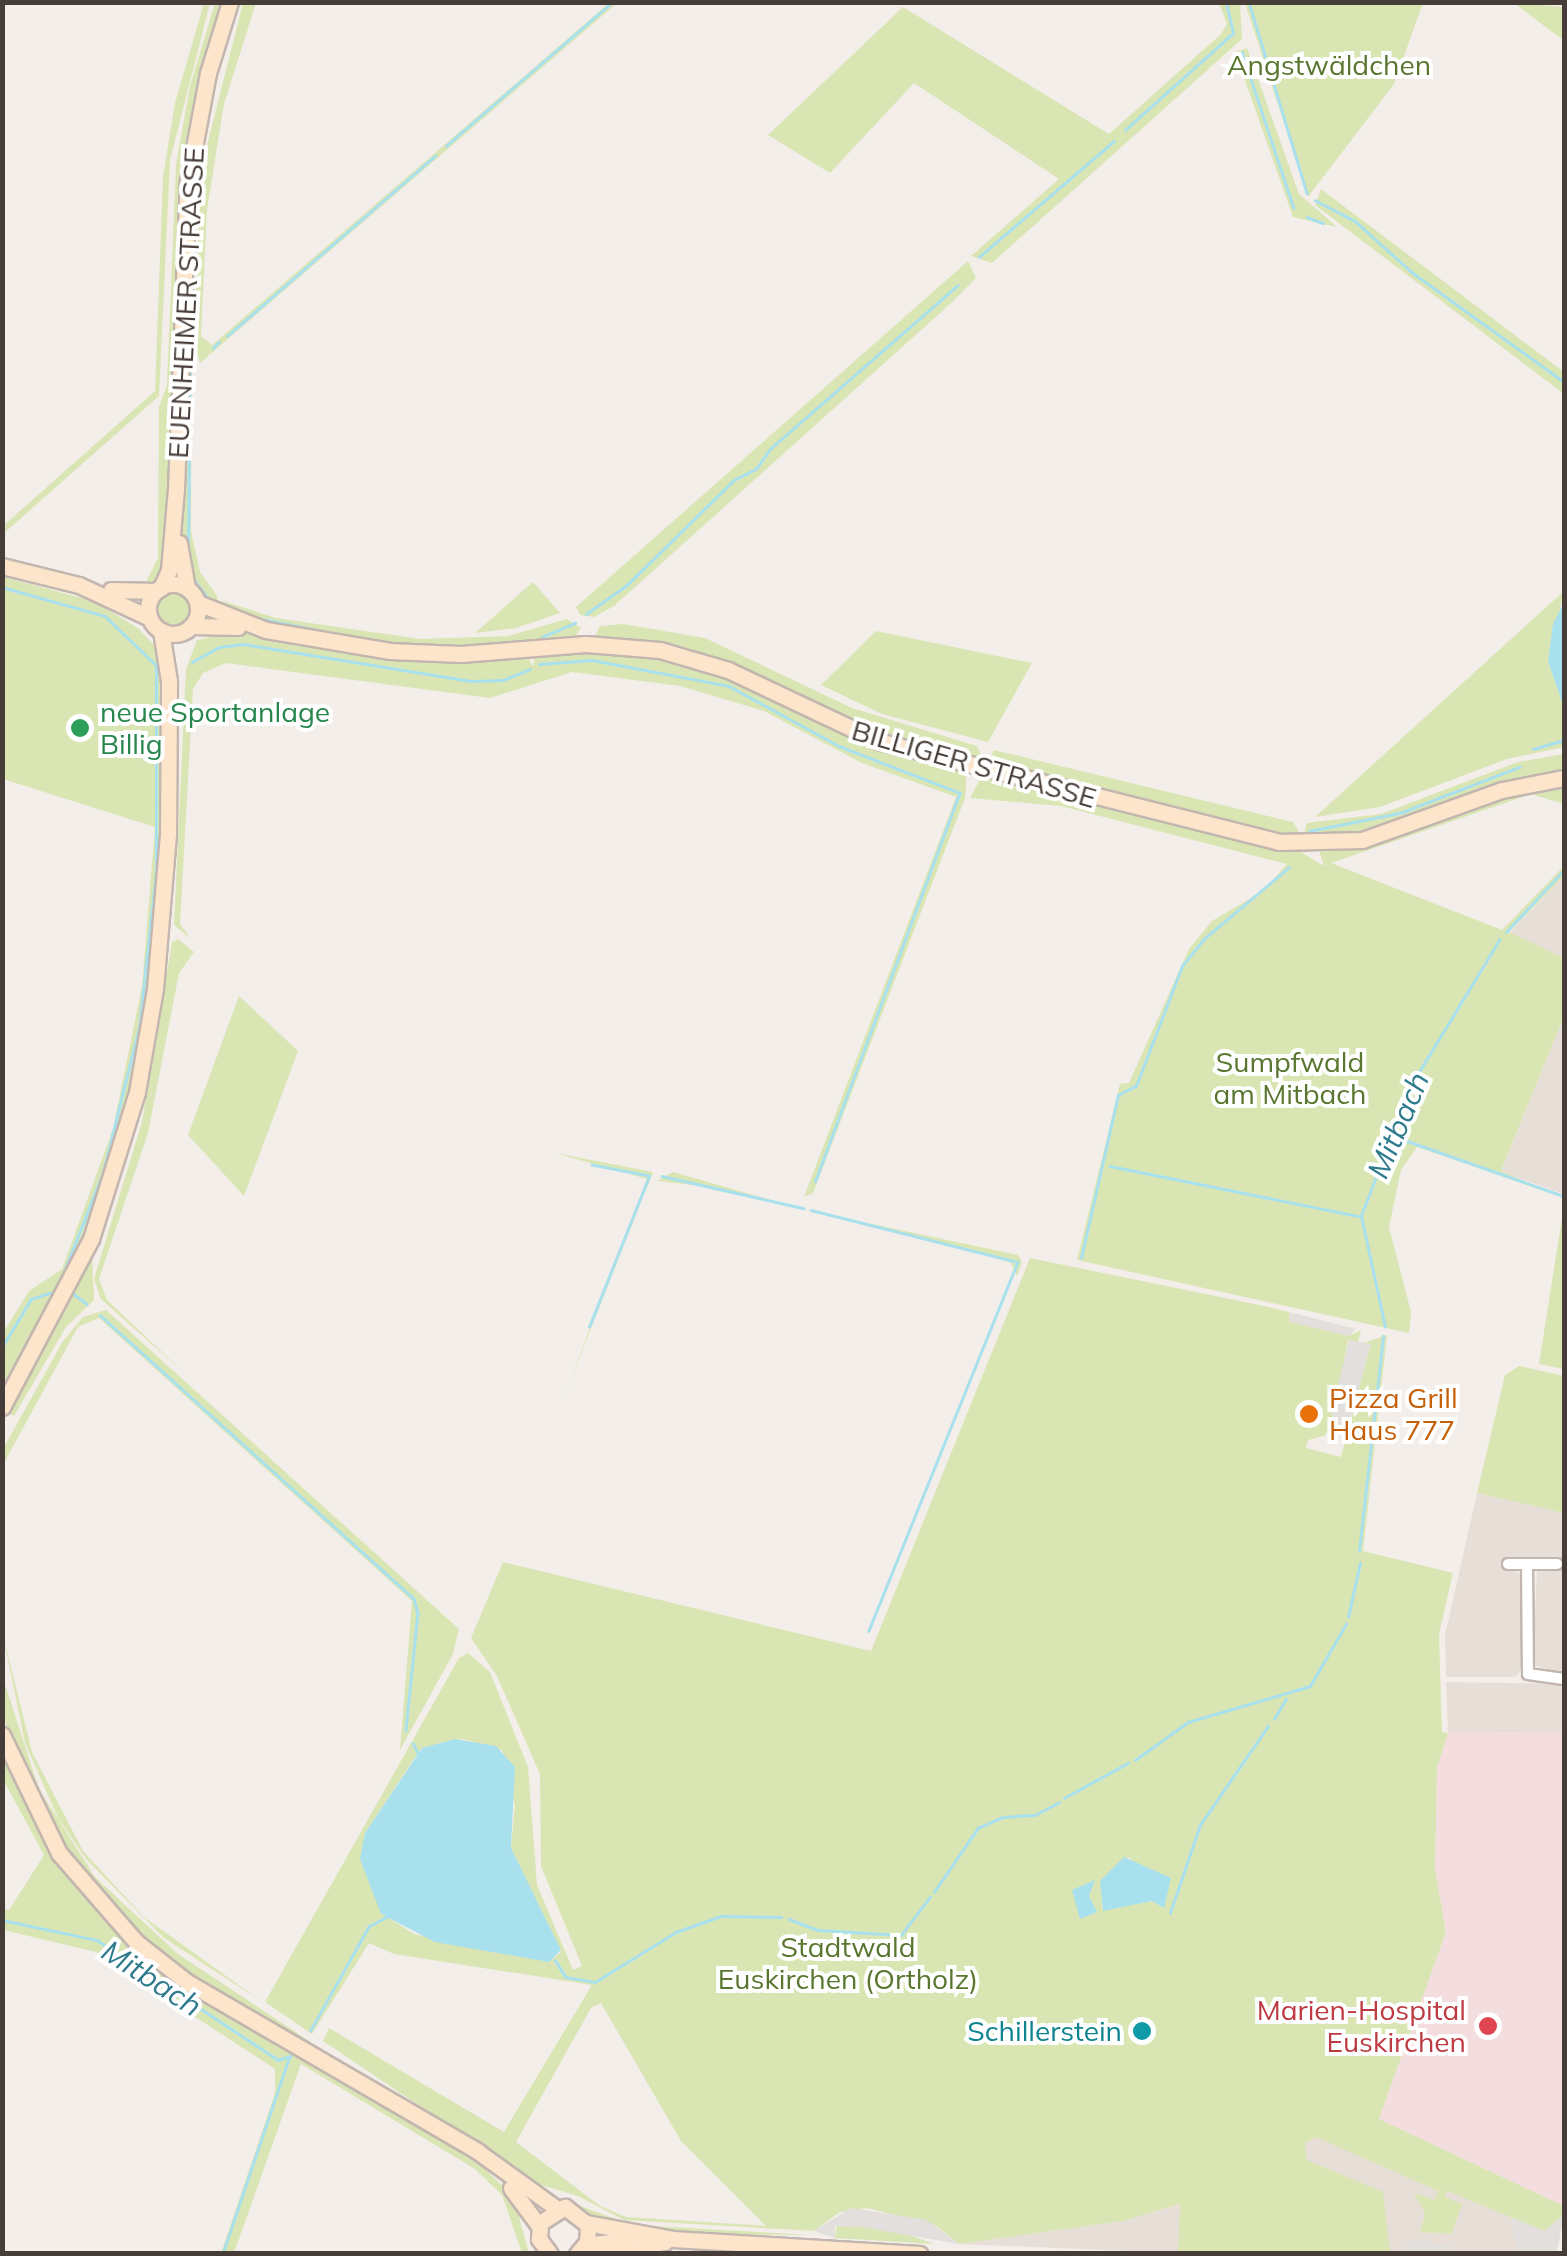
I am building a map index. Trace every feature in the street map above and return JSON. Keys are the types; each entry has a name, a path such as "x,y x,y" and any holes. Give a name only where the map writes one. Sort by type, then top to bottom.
{"main road":[{"name":"EUENHEIMER STRASSE","path":"170,740 155,624 158,589 169,570 176,489 188,180 208,73 230,2"},
{"name":"EUENHEIMER STRASSE","path":"176,489 186,588"},
{"path":"2,566 79,586 155,624"},
{"path":"2,1407 90,1239 135,1102 160,943 170,740 188,629 198,603 186,588 79,586"},
{"name":"BILLIGER STRASSE","path":"198,603 266,630"},
{"name":"BILLIGER STRASSE","path":"155,624 188,629 266,630 430,654 586,644 660,650 728,670 878,741 1292,844 1380,836 1502,790 1564,778"},
{"path":"2,1395 22,1371"},
{"path":"2,1735 59,1853 136,1942 187,1982 464,2145 556,2208 573,2208 587,2223 673,2239 920,2254"},
{"path":"464,2145 524,2202 549,2253"},
{"path":"539,2226 556,2208"},
{"path":"587,2223 588,2251 673,2239"}],"street":[{"path":"1508,1564 1558,1564"},
{"path":"1528,1564 1528,1674 1564,1679"}],"shaded area":[{"path":"1564,876 1564,958 1509,933"},
{"path":"1564,1016 1564,1194 1501,1172"},
{"path":"1289,1312 1356,1329 1349,1336 1290,1322"},
{"path":"1349,1340 1371,1344 1348,1427 1333,1424 1332,1411"},
{"path":"1477,1493 1564,1513 1564,1674 1533,1665 1537,1569 1507,1568 1523,1574 1524,1665 1516,1677 1446,1677 1445,1635"},
{"path":"1446,1682 1564,1684 1564,1732 1448,1733"},
{"name":"Marien-Hospital Euskirchen","path":"1564,1732 1564,2206 1379,2119 1446,1932 1435,1869 1437,1768 1448,1733"},
{"path":"1316,2137 1513,2218 1516,2253 1368,2253 1368,2248 1390,2251 1306,2160 1305,2143"},
{"path":"1181,2204 1178,2253 959,2244 1123,2221"},
{"path":"851,2208 927,2220 959,2244 862,2227 835,2226 835,2238 814,2231"},
{"path":"1564,2215 1557,2251 1516,2253 1513,2218 1544,2231"},
{"path":"1406,2240 1433,2242 1454,2249 1407,2253"}],"green space":[{"path":"204,3 210,3 170,160 159,396 3,534 3,526 155,391 163,177 175,103"},
{"path":"215,3 224,3 182,180 168,546 157,584 144,586 158,558 159,407 167,385 176,165 190,86"},
{"path":"239,3 209,104 192,231 191,531 200,572 218,597 213,608 191,584 182,540 189,257 196,164 214,75"},
{"path":"243,3 256,3 224,104 207,210 201,336 212,345 609,3 617,3 200,363 192,335 202,165"},
{"path":"1219,3 1240,3 1242,39 992,263 971,256 1059,179 914,83 830,173 768,135 903,7 1109,134 1220,35 1227,24"},
{"name":"Angstwäldchen","path":"1245,3 1423,3 1394,84 1308,197"},
{"path":"1514,3 1564,7 1564,41"},
{"path":"1247,48 1299,194 1337,227 1293,217 1235,52"},
{"path":"1321,189 1564,372 1564,394 1315,205"},
{"path":"968,261 976,278 949,305 614,606 594,617 580,615 576,607"},
{"name":"neue Sportanlage Billig","path":"3,577 93,601 138,628 163,655 165,749 156,929 136,1069 83,1243 3,1391 3,1333 29,1291 62,1269 113,1129 142,986 155,827 3,779"},
{"path":"533,582 560,613 516,628 475,633"},
{"path":"174,589 188,595 194,609 188,623 174,629 160,623 154,609 160,595"},
{"path":"1564,591 1548,661 1564,708 1564,747 1507,759 1380,807 1315,817"},
{"path":"223,601 276,618 420,639 508,636 567,619 581,628 574,638 420,648 268,625 219,611"},
{"path":"623,624 705,638 852,708 977,746 981,755 979,760 872,734 758,678 595,636 600,626"},
{"path":"240,631 526,655 533,666 536,653 642,653 700,666 853,738 967,770 965,798 813,1193 804,1197 956,797 862,763 764,711 680,686 572,672 490,698 226,663 203,673 193,689 180,924 191,939 174,925 186,669 197,640"},
{"path":"876,631 1032,663 988,742 882,714 821,685"},
{"path":"994,750 1293,822 1299,832 1292,839 988,763"},
{"path":"1564,754 1564,772 1367,834 1307,840 1304,833 1307,823 1381,814 1518,762"},
{"name":"Sumpfwald am Mitbach","path":"983,774 1296,849 1324,866 1319,851 1390,839 1505,795 1564,783 1564,804 1531,794 1331,863 1502,930 1564,866 1564,876 1509,932 1564,958 1564,1016 1501,1171 1564,1198 1417,1147 1401,1170 1389,1227 1411,1312 1409,1333 1077,1260 1120,1084 1129,1083 1189,949 1212,921 1263,891 1287,864 1061,806 970,798"},
{"path":"178,939 194,952 179,973 148,1133 99,1279 107,1300 182,1371 101,1299 94,1279 142,1122 172,942"},
{"path":"239,996 298,1051 244,1196 188,1135"},
{"path":"555,1153 653,1172 562,1402 647,1179"},
{"path":"673,1172 806,1210 1018,1255 1022,1262 1017,1276 1011,1263 997,1258 713,1187 657,1181"},
{"path":"1564,1205 1564,1369 1539,1364"},
{"path":"92,1253 94,1300 66,1327 14,1416 5,1410"},
{"name":"Stadtwald Euskirchen (Ortholz)","path":"1030,1258 1289,1312 1291,1322 1349,1336 1361,1330 1358,1342 1348,1340 1333,1424 1324,1436 1308,1440 1306,1448 1341,1457 1370,1344 1363,1343 1387,1335 1363,1551 1453,1573 1439,1634 1442,1732 1448,1733 1437,1768 1435,1869 1446,1932 1379,2119 1564,2206 1564,2215 1544,2231 1447,2191 1445,2197 1462,2204 1452,2234 1420,2232 1425,2213 1414,2193 1435,2200 1438,2191 1316,2137 1305,2143 1307,2160 1383,2192 1390,2252 1178,2253 1180,2204 1123,2221 959,2244 935,2225 867,2208 840,2212 814,2231 624,2220 578,2196 534,2183 323,2041 329,2028 504,2132 592,1985 394,1954 369,1943 312,2034 265,2002 459,1658 468,1653 490,1672 528,1767 537,1885 573,1970 582,1966 541,1866 540,1774 497,1676 471,1638 503,1562 871,1651","holes":["463,1739 502,1750 515,1805 511,1848 561,1952 549,1962 414,1934 381,1913 364,1869 365,1833 422,1748","1129,1857 1140,1869 1163,1874 1155,1901 1102,1908 1102,1880","601,2003 681,2141 766,2226 626,2217 600,2206 516,2142 591,2008"]},
{"path":"106,1310 459,1629 453,1654 400,1750 412,1601 99,1318 78,1327 3,1465 3,1449 63,1341 83,1317"},
{"path":"1519,1366 1564,1376 1564,1513 1477,1493 1505,1375"},
{"path":"3,1635 32,1752 83,1851 144,1917 258,1999 164,1938 86,1859 58,1818 25,1743"},
{"path":"2,1675 39,1789 95,1877 178,1954 347,2066 206,1985 134,1932 65,1852 13,1748 3,1713"},
{"path":"2,1755 50,1850 112,1927 146,1958 482,2166 525,2208 519,2217 529,2253 522,2253 502,2195 475,2169 301,2064 234,2253 221,2253 275,2093 275,2069 96,1952 3,1930 3,1909 9,1910 44,1855 5,1783"},
{"path":"548,2194 632,2225 811,2235 684,2234 591,2219"},
{"path":"837,2225 893,2229 934,2244 835,2238"}],"water":[{"path":"1564,602 1564,708 1548,661 1553,624"},
{"path":"455,1739 496,1746 515,1767 511,1848 561,1950 549,1962 435,1942 381,1914 360,1859 365,1833 422,1748"},
{"path":"1124,1857 1171,1878 1164,1908 1152,1901 1103,1911 1100,1881"},
{"path":"1095,1880 1089,1896 1097,1912 1080,1919 1072,1890"}],"waterway":[{"path":"446,146 612,2"},
{"path":"1125,130 1233,33 1226,2"},
{"path":"1249,2 1307,193"},
{"path":"1242,52 1294,208"},
{"path":"979,257 1114,141"},
{"path":"227,336 435,156"},
{"path":"1315,200 1355,221 1413,273 1564,382"},
{"path":"1307,217 1323,223"},
{"path":"586,614 627,585 734,480 756,469 770,449 958,285"},
{"path":"213,348 219,342"},
{"path":"188,551 190,367"},
{"path":"193,578 209,599"},
{"path":"2,587 105,616 155,664"},
{"path":"252,617 323,631"},
{"path":"542,637 575,623"},
{"path":"192,662 219,647 243,644 472,681 503,680 530,669"},
{"path":"539,664 592,660 729,686 839,746 960,793 816,1181"},
{"path":"60,1282 103,1172 139,1028 156,871 156,664"},
{"path":"1533,749 1564,740"},
{"path":"1309,831 1400,813 1519,767"},
{"path":"1081,1258 1118,1095 1136,1086 1182,966 1205,938 1288,868"},
{"name":"Mitbach","path":"1506,932 1564,870"},
{"name":"Mitbach","path":"1385,1327 1361,1216 1411,1085 1499,940"},
{"path":"1396,1137 1564,1196"},
{"path":"589,1327 649,1176 592,1165"},
{"path":"1110,1166 1358,1216"},
{"path":"662,1176 803,1208"},
{"path":"811,1210 1018,1262 869,1631"},
{"path":"2,1347 31,1299 50,1293"},
{"path":"74,1294 87,1304"},
{"path":"100,1315 414,1599 418,1613 406,1730"},
{"name":"Mitbach","path":"1359,1551 1383,1336"},
{"name":"Mitbach","path":"1348,1617 1360,1563"},
{"name":"Mitbach","path":"1135,1760 1188,1722 1310,1686 1346,1624"},
{"path":"1274,1719 1286,1699"},
{"path":"1170,1913 1200,1825 1268,1726"},
{"path":"413,1743 419,1755"},
{"name":"Mitbach","path":"1064,1798 1128,1763"},
{"name":"Mitbach","path":"934,1892 978,1828 1003,1817 1035,1815 1059,1802"},
{"name":"Mitbach","path":"789,1919 818,1930 901,1935 930,1897"},
{"name":"Mitbach","path":"555,1960 566,1977 595,1982 676,1932 721,1916 781,1917"},
{"name":"Mitbach","path":"310,2031 369,1926 387,1917"},
{"name":"Mitbach","path":"2,1920 97,1940 278,2060 290,2056 223,2254"}],"place":[{"name":"neue Sportanlage Billig","path":"80,728"},
{"name":"Pizza Grill Haus 777","path":"1309,1414"},
{"name":"Marien-Hospital Euskirchen","path":"1488,2026"},
{"name":"Schillerstein","path":"1142,2031"}]}
